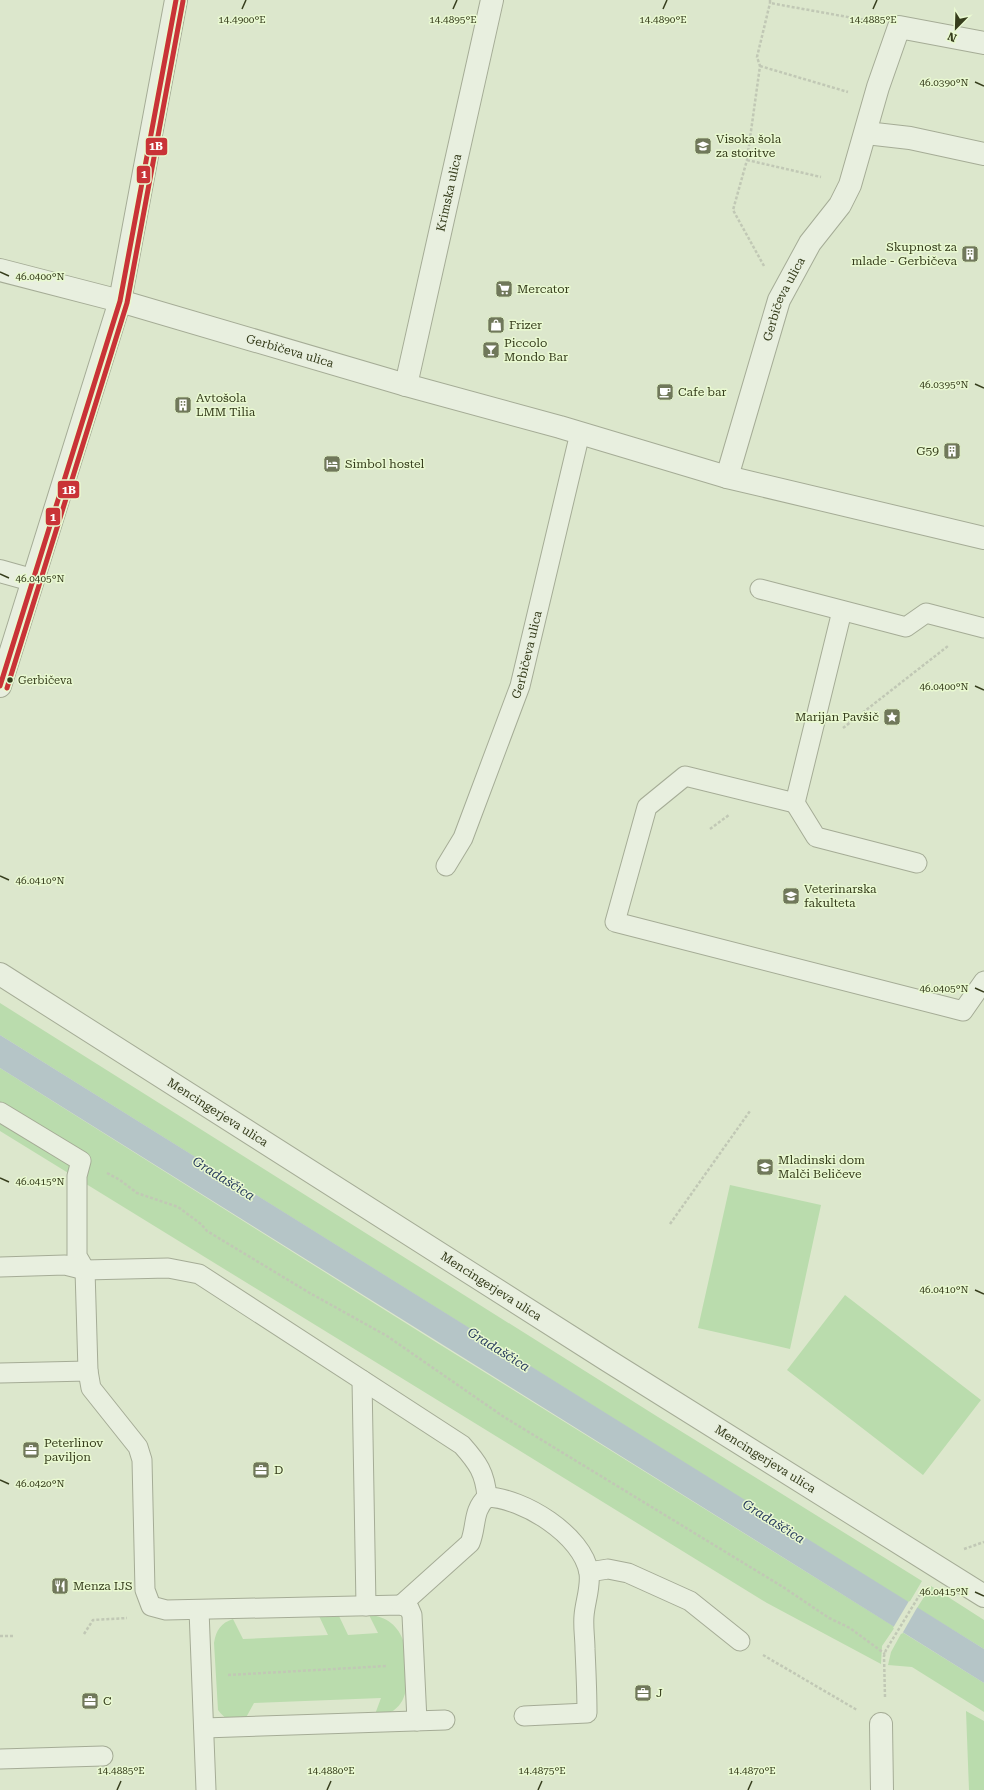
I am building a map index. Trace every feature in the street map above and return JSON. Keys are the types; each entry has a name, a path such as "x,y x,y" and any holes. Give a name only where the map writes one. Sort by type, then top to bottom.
{"street":[{"path":"0,686 120,301 176,0"},
{"name":"Krimska ulica","path":"406,385 492,0"},
{"path":"899,27 984,43"},
{"name":"Gerbičeva ulica","path":"727,477 779,300 810,242 840,205 850,185 875,100 899,27"},
{"path":"866,133 910,138 984,154"},
{"name":"Gerbičeva ulica","path":"0,270 120,301 406,385 580,433 727,477 984,538"},
{"path":"0,571 32,580"},
{"name":"Mencingerjeva ulica","path":"0,974 607,1360 984,1596"},
{"path":"881,1724 882,1790"}],"lane":[{"name":"Gerbičeva ulica","path":"446,866 463,838 520,686 580,433"},
{"path":"760,588 906,627 926,613 984,628"},
{"path":"842,611 796,803 816,837 917,863"},
{"path":"796,803 685,776 647,807 615,922 963,1011 984,981"},
{"path":"0,1112 81,1161 77,1176 77,1256 85,1270 88,1371 91,1388 141,1453 145,1590 151,1606 166,1610 401,1605 409,1608 412,1615 417,1721"},
{"path":"0,1267 66,1265 85,1270 168,1268 199,1274 462,1446 478,1463 486,1484 487,1497"},
{"path":"0,1373 88,1371"},
{"path":"362,1380 366,1606"},
{"path":"401,1605 470,1544 476,1512 480,1503 487,1497 500,1498 510,1501 541,1515 559,1529 574,1544 583,1558 589,1572 590,1582 584,1616 587,1714 524,1716"},
{"path":"589,1572 608,1569 628,1573 690,1601 740,1641"},
{"path":"199,1610 206,1790"},
{"path":"204,1728 445,1720"},
{"path":"0,1759 103,1756"}],"path":[{"path":"779,300 763,264 733,210 747,160 760,66 757,57 770,2 899,27"},
{"path":"760,66 875,100"},
{"path":"747,160 850,185"},
{"path":"670,1224 750,1110"},
{"path":"81,1161 120,1180 137,1193 178,1207 201,1224 207,1232 308,1292 387,1336 504,1417 783,1587 829,1618 850,1628 884,1654"},
{"path":"740,1641 881,1724 886,1698 884,1654 922,1590"},
{"path":"84,1634 93,1620 136,1617 151,1606"},
{"path":"0,1636 14,1636"},
{"path":"202,1677 415,1664"}],"green space":[{"path":"0,1003 658,1417 922,1581 909,1603 0,1035"},
{"path":"0,1068 439,1344 895,1627 882,1646 881,1664 767,1603 0,1131"},
{"path":"730,1185 821,1205 790,1349 698,1328"},
{"path":"845,1295 981,1400 923,1475 787,1370"},
{"path":"931,1586 984,1620 984,1649 917,1608"},
{"path":"369,1615 381,1617 391,1623 399,1632 404,1643 407,1679 406,1690 403,1700 397,1708 388,1714 374,1717 381,1698 254,1703 243,1723 229,1720 218,1710 214,1643 216,1634 225,1623 233,1619 243,1639 328,1635 319,1616 339,1616 348,1635 378,1633"},
{"path":"902,1632 984,1683 984,1712 912,1667 888,1665 891,1652"},
{"path":"966,1711 984,1721 984,1790 969,1790"}],"water":[{"name":"Gradaščica","path":"0,1035 984,1649 984,1683 0,1068"}],"pier":[{"path":"909,1601 918,1606 902,1634 893,1628"}],"transit line":[{"name":"1","path":"0,686 120,301 176,0"},
{"name":"1B","path":"7,688 127,303 183,1"}],"place":[{"name":"Visoka šola za storitve","path":"703,146"},
{"name":"Skupnost za mlade - Gerbičeva","path":"970,254"},
{"name":"Mercator","path":"504,289"},
{"name":"Frizer","path":"496,325"},
{"name":"Piccolo Mondo Bar","path":"491,350"},
{"name":"Cafe bar","path":"665,392"},
{"name":"Avtošola LMM Tilia","path":"183,405"},
{"name":"G59","path":"952,451"},
{"name":"Simbol hostel","path":"332,464"},
{"name":"Gerbičeva","path":"10,680"},
{"name":"Marijan Pavšič","path":"892,717"},
{"name":"Veterinarska fakulteta","path":"791,896"},
{"name":"Mladinski dom Malči Beličeve","path":"765,1167"},
{"name":"Peterlinov paviljon","path":"31,1450"},
{"name":"D","path":"261,1470"},
{"name":"Menza IJS","path":"60,1586"},
{"name":"J","path":"643,1693"},
{"name":"C","path":"90,1701"}]}
